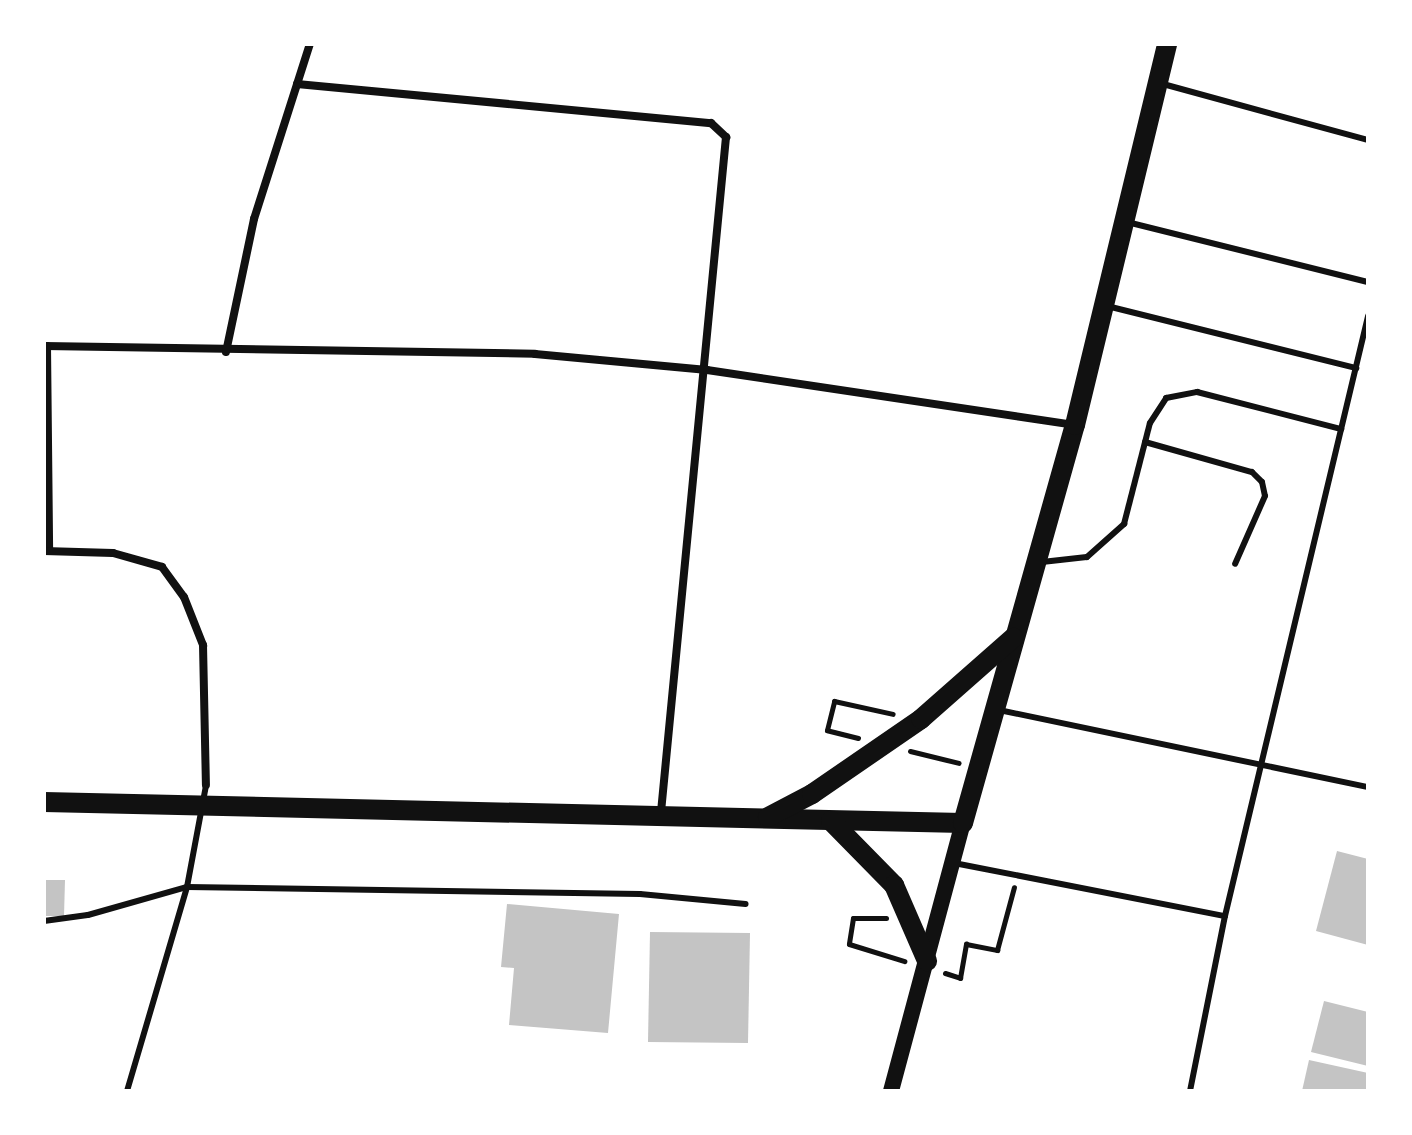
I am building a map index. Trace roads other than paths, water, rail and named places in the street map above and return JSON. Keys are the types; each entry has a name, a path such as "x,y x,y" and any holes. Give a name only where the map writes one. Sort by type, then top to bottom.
{"main road":[{"path":"891,1091 1013,638 1038,563 1075,425 1127,222 1167,44"},
{"path":"765,818 812,794 921,719 1013,638"},
{"path":"44,802 206,796 831,821 963,823"},
{"path":"831,821 894,885 927,961"}],"street":[{"path":"226,352 254,219 310,44"},
{"path":"297,84 711,123 726,137 707,370 661,812"},
{"path":"206,796 203,645 184,597 162,567 113,553 46,551 46,346 226,352 535,354 707,370 1075,425"}],"lane":[{"path":"1157,82 1368,140"},
{"path":"1127,222 1368,282"},
{"path":"1106,305 1356,368"},
{"path":"1190,1091 1225,916 1368,316"},
{"path":"1038,563 1087,557 1108,543 1124,524 1150,423 1166,398 1197,392 1341,429"},
{"path":"1145,442 1252,472 1262,482 1265,496 1235,564"},
{"path":"995,710 1261,762 1368,787"},
{"path":"127,1091 187,887 206,796"},
{"path":"954,863 1225,916"},
{"path":"44,921 88,915 187,887 640,894 746,904"}]}
